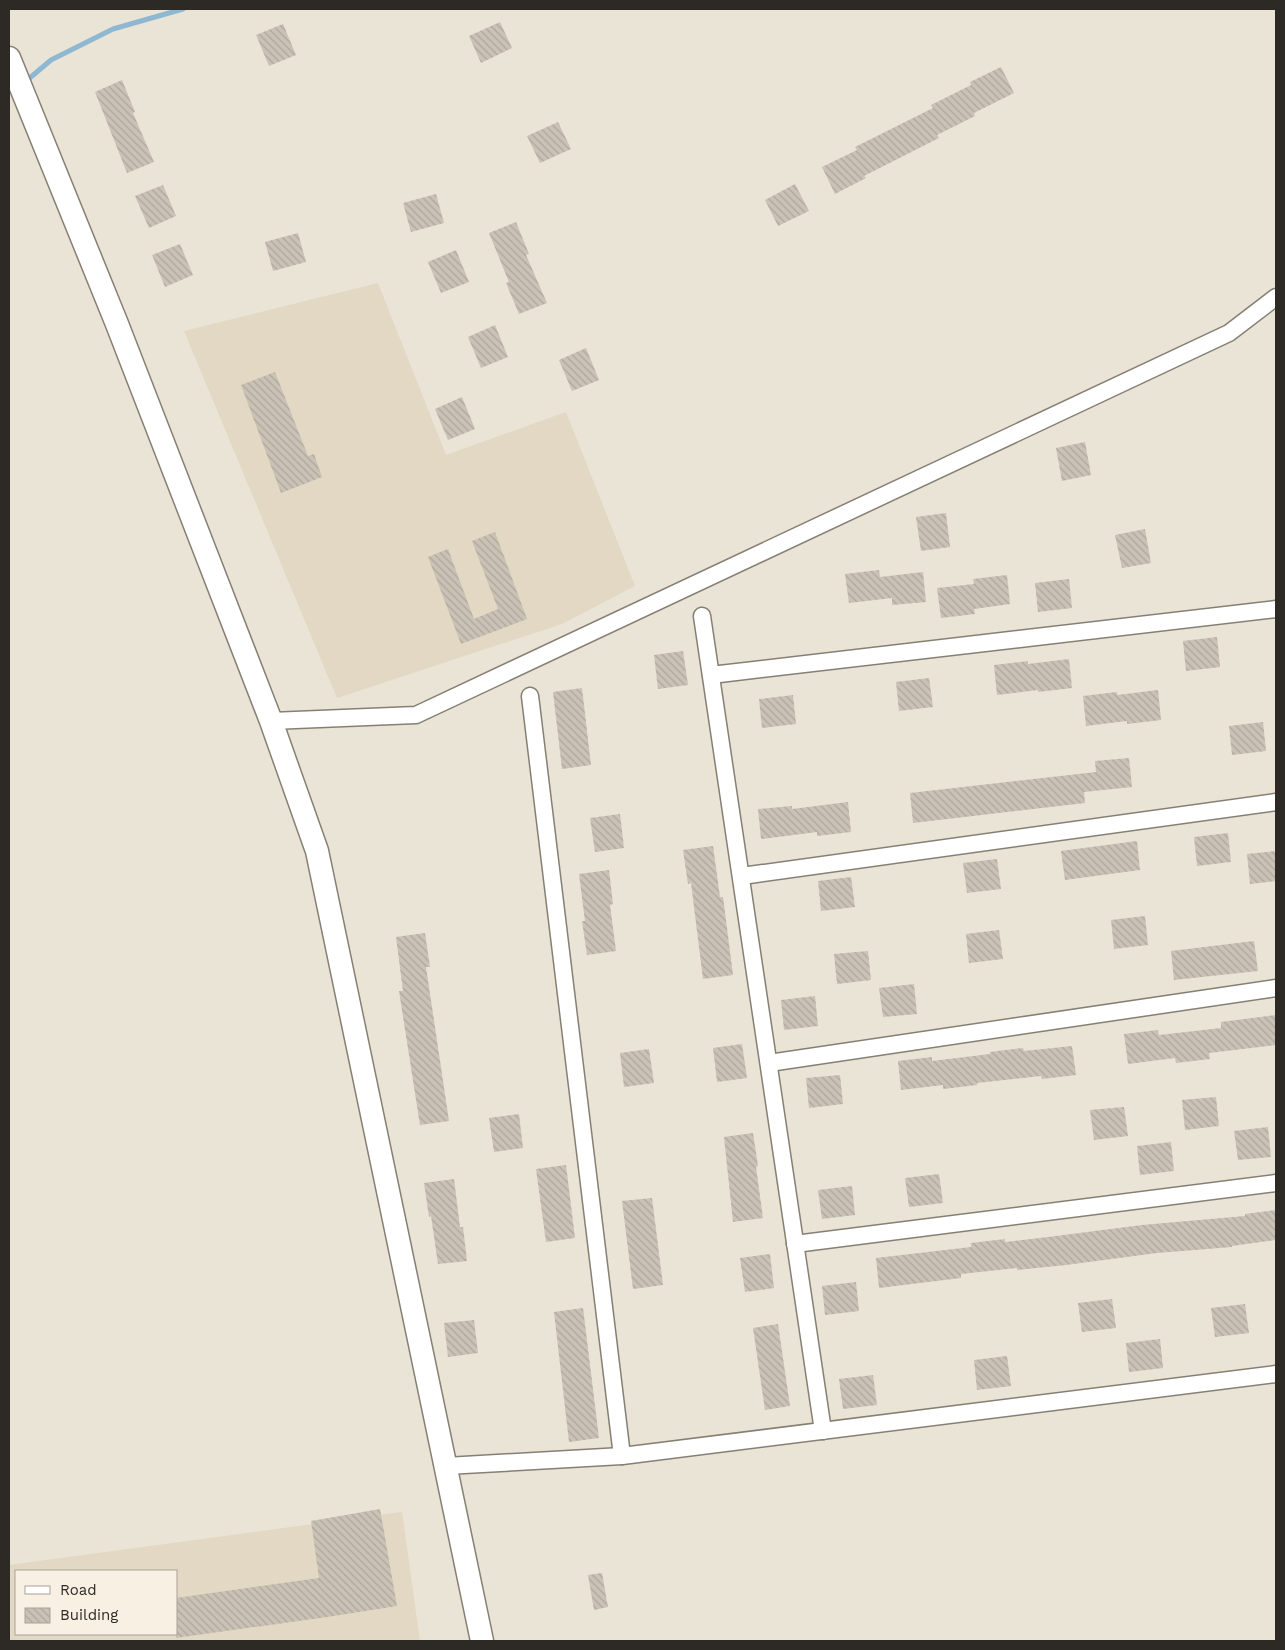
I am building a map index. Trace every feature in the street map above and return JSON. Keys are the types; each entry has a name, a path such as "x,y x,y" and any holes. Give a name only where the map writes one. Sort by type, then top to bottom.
{"street":[{"path":"9,58 117,324 271,721 318,851 482,1641"},
{"path":"271,721 416,715 1229,333 1276,297"},
{"path":"711,674 1276,609"},
{"path":"702,616 823,1431"},
{"path":"530,696 622,1456"},
{"path":"742,876 1276,802"},
{"path":"769,1062 1276,988"},
{"path":"795,1244 1276,1183"},
{"path":"446,1466 622,1456 1276,1374"}],"shaded area":[{"path":"378,283 446,455 566,412 635,586 562,624 337,698 184,331"},
{"path":"402,1512 420,1641 9,1641 9,1565"}],"building":[{"path":"500,22 512,48 481,63 469,36"},
{"path":"283,24 296,55 269,66 256,35"},
{"path":"1001,67 1014,93 974,113 975,116 937,135 939,138 864,176 866,178 835,194 822,167 857,150 855,147 933,108 931,105 971,85 970,82"},
{"path":"122,80 135,112 133,113 154,162 127,173 95,92"},
{"path":"558,122 571,149 540,163 527,136"},
{"path":"795,184 809,211 778,226 765,200"},
{"path":"163,185 176,216 149,228 135,196"},
{"path":"436,194 444,223 411,232 403,203"},
{"path":"516,222 529,254 526,255 547,303 519,314 506,283 509,282 489,233"},
{"path":"298,233 306,262 273,271 265,242"},
{"path":"180,244 193,275 165,287 152,255"},
{"path":"456,250 469,282 441,293 428,262"},
{"path":"495,325 508,357 481,368 468,337"},
{"path":"586,348 599,380 572,391 559,360"},
{"path":"275,372 308,456 314,454 322,477 281,493 241,385"},
{"path":"462,397 475,429 448,440 435,409"},
{"path":"1085,442 1091,475 1062,481 1056,448"},
{"path":"946,513 950,547 921,551 916,517"},
{"path":"1145,529 1151,563 1122,568 1115,535"},
{"path":"495,532 527,619 461,644 428,557 448,549 474,619 498,609 472,541"},
{"path":"879,570 880,577 923,572 926,602 892,605 892,598 849,603 845,574"},
{"path":"1007,575 1010,604 974,609 975,614 941,618 937,588 974,584 973,579"},
{"path":"1069,579 1072,608 1038,612 1035,583"},
{"path":"1217,637 1220,667 1186,671 1183,641"},
{"path":"683,651 688,685 658,689 654,655"},
{"path":"1069,659 1072,688 997,695 994,665 1028,661 1028,664"},
{"path":"929,678 933,707 899,711 896,682"},
{"path":"582,688 591,765 562,769 553,692"},
{"path":"1158,690 1161,720 1127,724 1127,721 1086,726 1083,696 1117,692 1117,695"},
{"path":"793,695 796,724 762,728 759,699"},
{"path":"1263,722 1266,751 1232,755 1229,726"},
{"path":"1129,758 1132,787 1084,792 1085,803 913,823 910,793 1096,772 1095,761"},
{"path":"848,802 851,832 817,836 817,832 761,839 758,809 792,806 792,809"},
{"path":"620,814 624,848 595,852 590,818"},
{"path":"1228,833 1231,862 1197,866 1194,837"},
{"path":"1137,841 1140,870 1065,880 1061,851"},
{"path":"713,846 720,897 723,897 733,975 703,979 691,883 688,884 683,850"},
{"path":"1276,851 1276,881 1250,884 1247,854"},
{"path":"997,859 1001,889 967,893 963,863"},
{"path":"609,870 613,904 610,905 616,951 587,955 582,921 585,921 579,874"},
{"path":"851,877 855,907 821,911 818,881"},
{"path":"1145,916 1148,945 1114,949 1111,920"},
{"path":"999,930 1003,959 969,963 966,934"},
{"path":"425,933 430,967 426,967 449,1121 420,1125 399,991 403,991 396,937"},
{"path":"1254,941 1258,971 1174,980 1171,951"},
{"path":"868,951 871,980 837,984 834,954"},
{"path":"914,984 917,1014 883,1017 879,988"},
{"path":"815,996 818,1026 784,1030 781,1000"},
{"path":"1276,1015 1276,1045 1209,1053 1210,1059 1176,1063 1175,1058 1128,1064 1124,1034 1158,1030 1159,1035 1221,1028 1221,1022"},
{"path":"742,1044 747,1078 717,1082 713,1048"},
{"path":"1072,1046 1076,1075 1042,1079 1041,1076 943,1089 943,1085 901,1090 898,1061 932,1057 932,1061 1023,1048 1024,1051"},
{"path":"649,1049 654,1083 624,1087 620,1053"},
{"path":"840,1075 843,1104 809,1108 806,1078"},
{"path":"1216,1097 1219,1126 1185,1130 1182,1100"},
{"path":"1124,1107 1128,1136 1094,1140 1090,1110"},
{"path":"519,1114 523,1148 494,1152 489,1118"},
{"path":"1268,1127 1271,1157 1238,1160 1234,1131"},
{"path":"753,1133 763,1218 733,1222 724,1137"},
{"path":"1171,1142 1174,1171 1140,1175 1137,1146"},
{"path":"566,1165 575,1238 546,1242 536,1169"},
{"path":"939,1174 943,1203 909,1207 905,1178"},
{"path":"454,1179 460,1227 463,1227 467,1261 438,1264 424,1183"},
{"path":"852,1186 855,1215 822,1219 818,1190"},
{"path":"652,1198 663,1285 633,1289 622,1201"},
{"path":"1276,1210 1276,1240 1232,1247 1157,1253 1066,1265 961,1274 961,1278 879,1288 876,1258 971,1247 971,1243 1005,1239 1005,1242 1142,1225 1245,1216 1245,1214"},
{"path":"770,1254 774,1288 745,1292 740,1258"},
{"path":"856,1282 859,1311 825,1315 822,1286"},
{"path":"1112,1299 1116,1328 1082,1332 1078,1303"},
{"path":"1245,1304 1249,1333 1215,1337 1211,1308"},
{"path":"583,1308 599,1438 569,1442 554,1312"},
{"path":"474,1320 478,1353 448,1357 444,1323"},
{"path":"778,1324 790,1406 765,1410 753,1328"},
{"path":"1160,1339 1163,1368 1129,1372 1126,1343"},
{"path":"1007,1356 1011,1386 977,1390 974,1360"},
{"path":"873,1375 877,1405 843,1409 839,1379"},
{"path":"380,1509 397,1606 176,1638 176,1635 178,1635 178,1598 319,1578 311,1521"},
{"path":"602,1573 608,1607 594,1610 588,1575"}],"waterway":[{"path":"25,82 51,60 113,29 183,9"}]}
